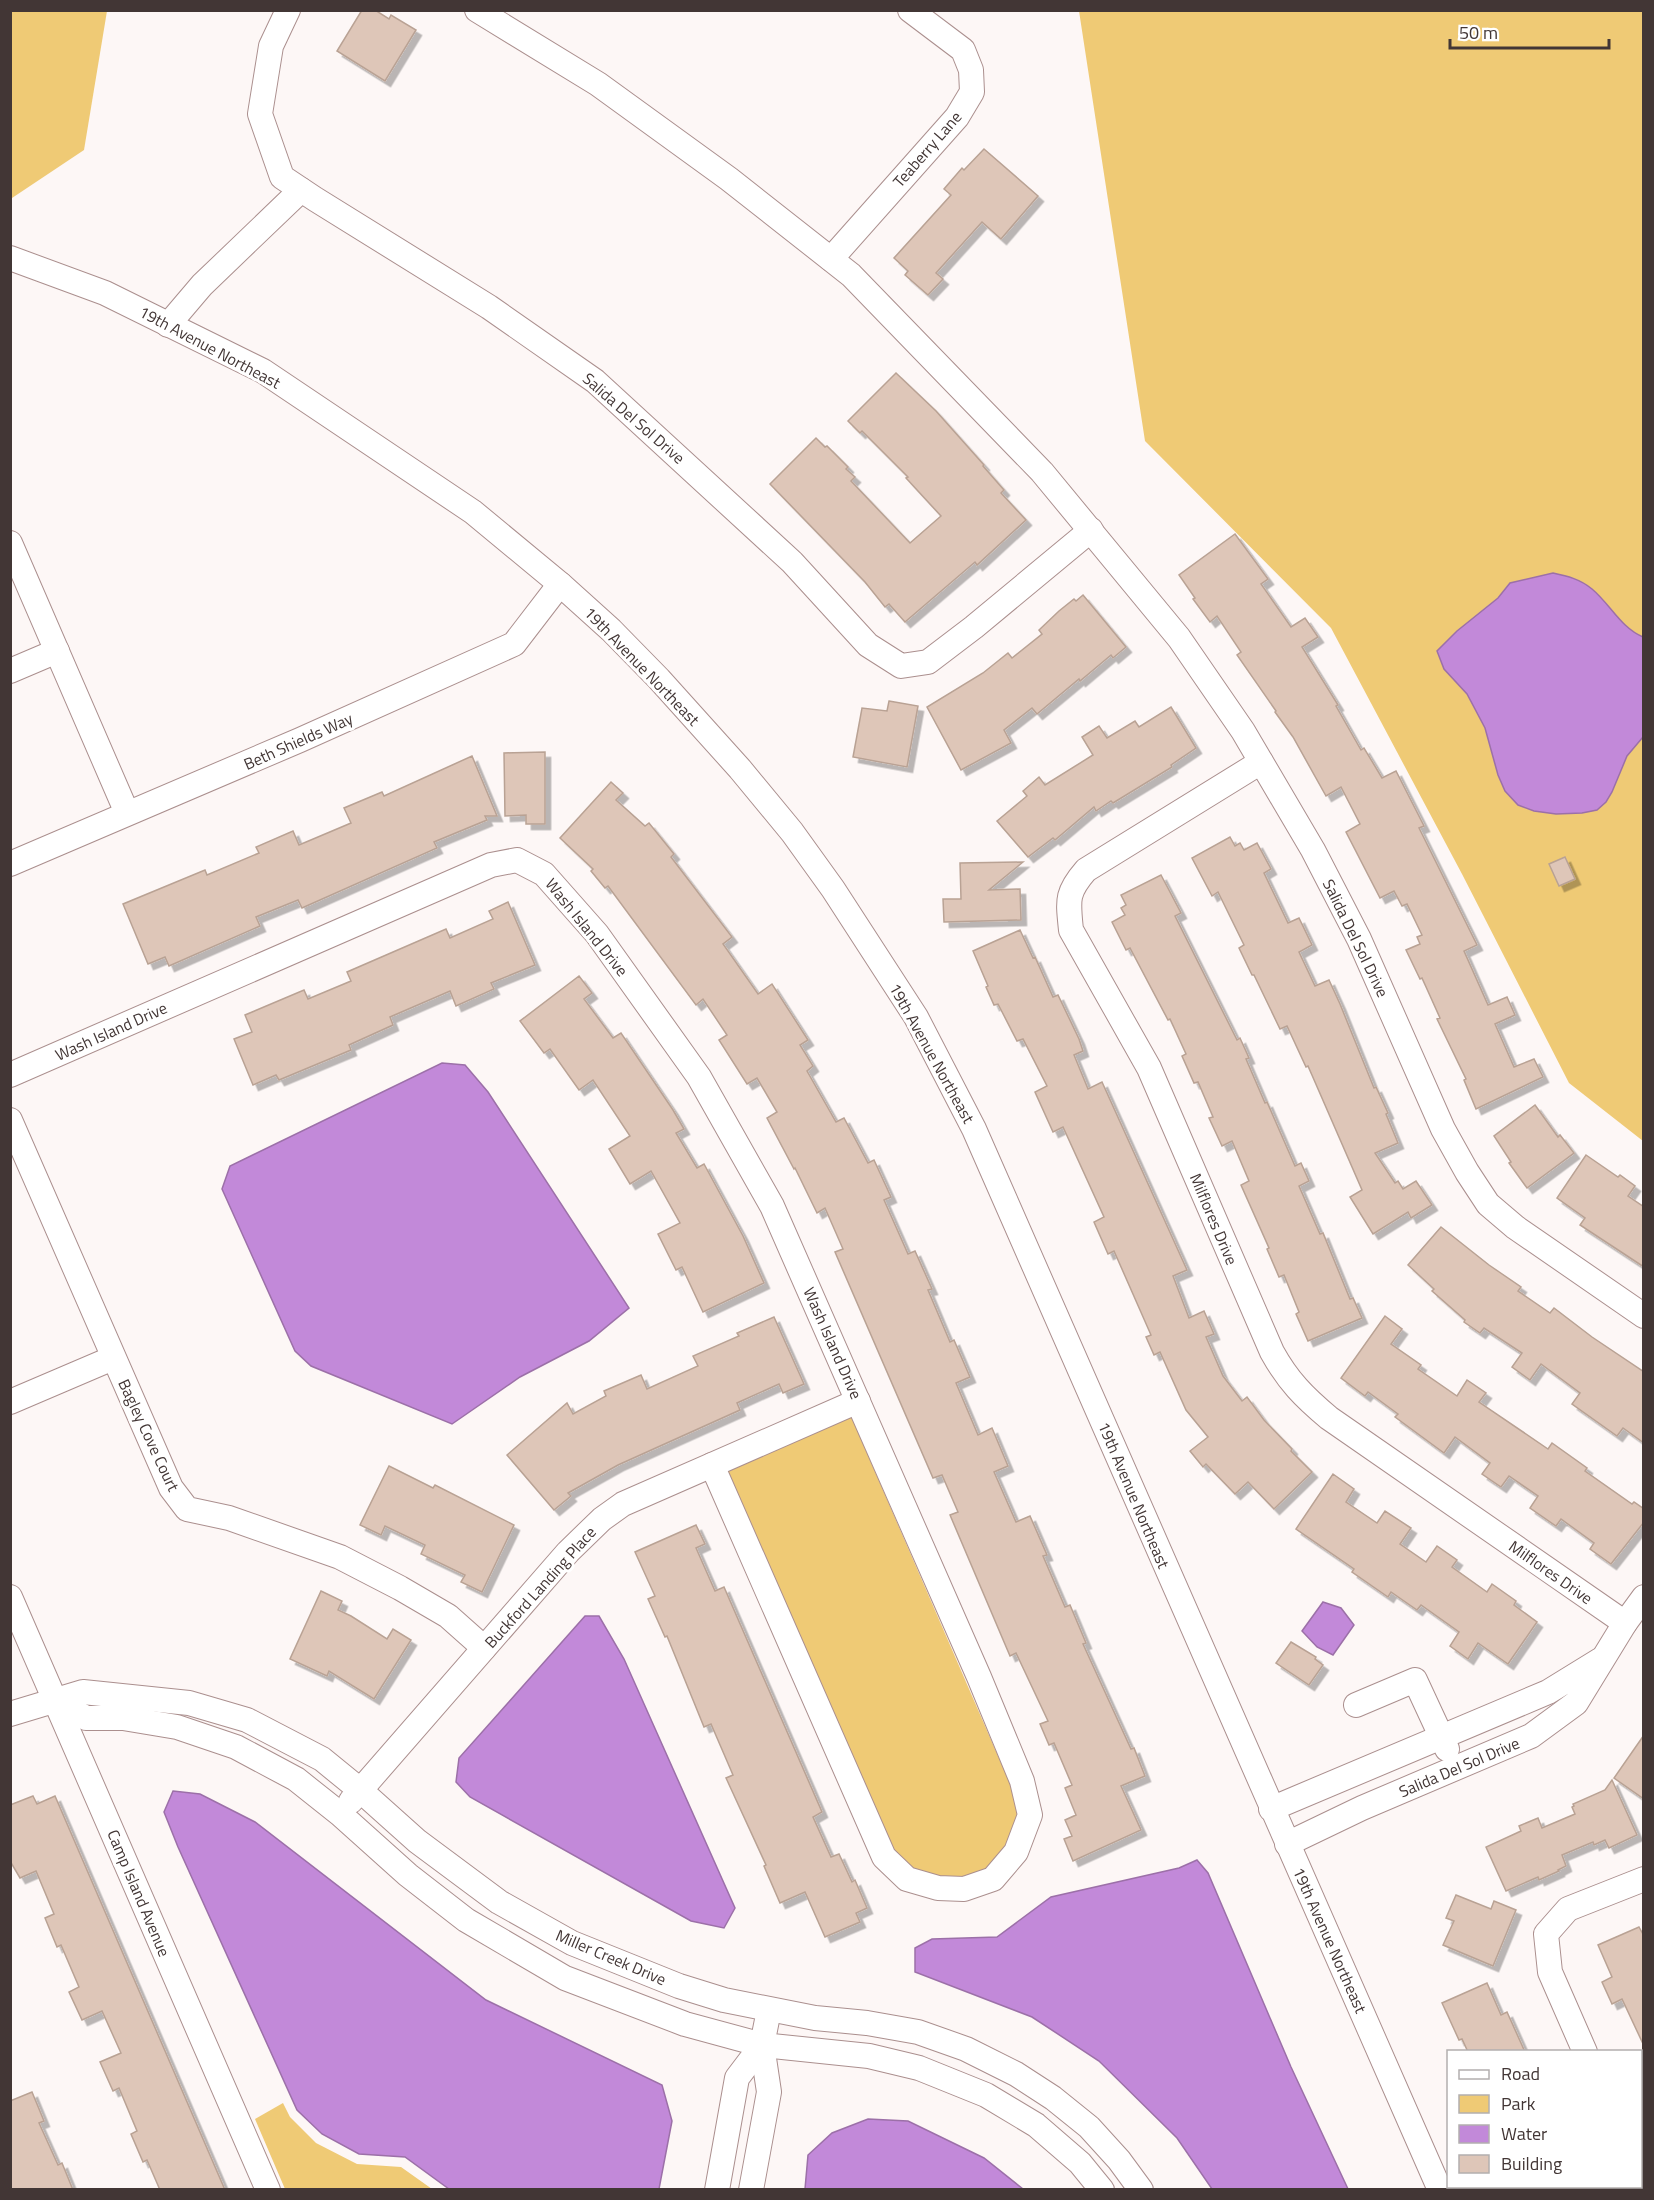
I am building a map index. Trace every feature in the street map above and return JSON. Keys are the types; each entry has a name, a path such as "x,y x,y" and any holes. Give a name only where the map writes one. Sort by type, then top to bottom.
{"street":[{"name":"Salida Del Sol Drive","path":"288,10 271,46 260,114 282,177 489,307 595,381 792,562 868,645 901,666 928,662 1091,530"},
{"name":"Teaberry Lane","path":"831,259 957,117 972,92 971,70 963,50 910,10"},
{"name":"Salida Del Sol Drive","path":"489,13 598,84 729,179 851,275 1042,472 1179,638 1243,731 1313,850 1359,939 1443,1129 1488,1204 1515,1227 1644,1316"},
{"path":"168,325 202,285 301,190"},
{"name":"19th Avenue Northeast","path":"10,258 105,293 263,371 473,512 611,630 659,679 792,832 833,889 916,1017 999,1183 1271,1809 1440,2190"},
{"path":"10,543 128,813"},
{"name":"Beth Shields Way","path":"10,864 300,740 514,644 560,585"},
{"path":"10,671 57,651"},
{"name":"Milflores Drive","path":"1261,762 1086,870 1071,888 1069,907 1071,930 1149,1068 1272,1352 1283,1372 1303,1397 1329,1418 1625,1623"},
{"name":"Wash Island Drive","path":"10,1075 491,865 517,860 544,874 597,934 699,1077 772,1206 1022,1781 1030,1815 1016,1852 993,1879 964,1889 938,1888 907,1879 884,1857 712,1465"},
{"name":"Bagley Cove Court","path":"10,1120 171,1488 188,1509 229,1518 340,1557 448,1616 484,1648"},
{"path":"10,1402 113,1358"},
{"name":"Buckford Landing Place","path":"340,1814 568,1552 602,1519 623,1504 858,1401"},
{"name":"Camp Island Avenue","path":"10,1597 268,2190"},
{"name":"Salida Del Sol Drive","path":"1418,1784 1531,1736 1576,1703 1625,1623 1644,1597"},
{"name":"Salida Del Sol Drive","path":"1271,1809 1548,1692 1604,1657"},
{"path":"1356,1705 1415,1680 1455,1768"},
{"name":"Miller Creek Drive","path":"10,1714 82,1692 189,1703 247,1720 322,1759 417,1841 499,1902 572,1943 679,1986 724,2000 815,2018 867,2023 918,2032 966,2049 1016,2074 1053,2098 1089,2127 1119,2160 1141,2190"},
{"name":"Miller Creek Drive","path":"56,1701 86,1719 123,1718 177,1727 236,1747 296,1779 340,1814 408,1875 466,1920 565,1978 685,2024 762,2045 869,2056 919,2068 986,2095 1036,2125 1080,2163 1102,2190"},
{"path":"1287,1844 1362,1808 1395,1812 1408,1801 1418,1784 1404,1753"},
{"path":"1584,2050 1550,1972 1546,1934 1568,1909 1644,1879"},
{"path":"751,2190 769,2092 762,2045 769,2010"},
{"path":"717,2190 737,2078 762,2045"}],"green space":[{"path":"10,11 107,11 84,150 12,198"},
{"path":"1079,11 1643,11 1643,1141 1569,1083 1462,874 1331,628 1145,441"},
{"path":"851,1416 1011,1786 1018,1815 1005,1847 987,1869 963,1877 941,1877 914,1869 894,1850 728,1471"},
{"path":"283,2103 290,2117 316,2143 357,2164 401,2167 432,2189 285,2189 255,2119"}],"water":[{"path":"1553,573 1583,583 1598,595 1628,628 1643,637 1643,737 1627,756 1606,802 1597,810 1582,813 1556,814 1534,811 1518,805 1505,791 1498,775 1485,728 1467,694 1444,669 1437,651 1457,631 1498,598 1510,583"},
{"path":"442,1063 465,1065 488,1092 629,1308 589,1341 520,1377 452,1424 311,1366 295,1351 222,1189 230,1166"},
{"path":"1323,1602 1341,1608 1354,1625 1333,1655 1317,1647 1302,1631"},
{"path":"585,1616 599,1616 624,1659 735,1908 724,1928 691,1921 470,1797 456,1782 459,1758"},
{"path":"173,1791 200,1794 255,1822 486,2000 662,2085 672,2121 659,2189 449,2189 405,2157 359,2154 322,2134 297,2110 178,1847 164,1812"},
{"path":"1197,1860 1208,1873 1291,2067 1348,2189 1212,2189 1177,2138 1099,2061 1032,2017 915,1972 915,1948 932,1939 997,1937 1051,1897 1179,1868"},
{"path":"868,2119 908,2121 984,2158 1023,2189 805,2189 808,2155 832,2133"}],"building":[{"path":"362,10 375,10 389,19 391,15 416,30 385,81 337,51"},
{"path":"984,149 1038,196 1001,239 982,222 936,273 943,279 928,295 905,275 908,271 894,258 951,195 944,189 962,168 964,170"},
{"path":"896,373 936,411 984,465 1004,490 1001,493 1026,520 977,565 975,562 905,622 889,604 885,607 865,582 770,484 816,438 848,467 846,469 855,477 851,481 910,543 941,516 906,478 908,477 862,431 860,433 848,421"},
{"path":"1235,534 1268,579 1261,584 1291,627 1305,618 1318,637 1302,647 1338,705 1336,706 1361,750 1364,748 1382,778 1396,771 1424,826 1419,828 1477,945 1464,951 1488,1005 1507,997 1515,1015 1495,1024 1514,1067 1534,1059 1543,1077 1476,1109 1464,1080 1466,1079 1437,1019 1440,1018 1406,950 1420,944 1417,937 1422,935 1407,904 1402,906 1394,891 1380,898 1346,832 1360,824 1341,787 1326,796 1293,737 1237,655 1241,652 1217,616 1210,622 1179,575"},
{"path":"1083,595 1126,647 1113,658 1111,655 1080,681 1079,679 1037,714 1032,708 1004,730 1011,743 961,770 927,707 983,673 1008,653 1012,658 1042,634 1039,630 1059,611"},
{"path":"889,701 918,706 907,767 853,757 862,708 887,711"},
{"path":"1171,707 1196,748 1171,765 1172,767 1113,803 1111,801 1096,811 1094,807 1055,840 1053,838 1028,857 997,821 1027,796 1023,791 1039,777 1045,785 1093,755 1082,737 1099,726 1107,738 1135,721 1139,727"},
{"path":"545,752 545,824 526,824 526,815 505,816 504,753"},
{"path":"472,756 497,816 485,816 487,820 434,842 437,848 302,908 298,900 256,917 260,926 169,966 165,957 148,964 123,904 205,870 207,875 259,853 256,847 293,831 299,845 351,823 344,808 382,792 384,796"},
{"path":"611,782 623,793 616,800 645,826 649,823 674,854 671,857 732,937 723,944 758,994 772,984 808,1040 800,1045 813,1066 807,1071 836,1122 844,1118 868,1163 874,1160 891,1197 884,1200 908,1254 915,1251 932,1289 928,1290 950,1342 954,1340 970,1377 956,1383 978,1435 992,1428 1008,1466 994,1472 1016,1522 1030,1516 1047,1555 1043,1556 1065,1607 1070,1605 1086,1643 1083,1644 1131,1749 1134,1748 1145,1776 1121,1786 1141,1830 1073,1861 1064,1839 1072,1836 1065,1820 1076,1815 1065,1788 1072,1785 1054,1743 1049,1745 1040,1724 1048,1721 1016,1653 1010,1656 950,1515 958,1512 942,1475 933,1478 835,1252 843,1249 825,1208 817,1213 767,1118 777,1112 757,1078 747,1084 719,1040 727,1035 703,999 696,1005 608,886 605,888 591,871 593,869 560,838"},
{"path":"1230,837 1235,846 1240,843 1244,850 1257,843 1271,869 1264,873 1288,923 1299,918 1312,945 1299,952 1315,986 1329,980 1374,1088 1376,1087 1388,1113 1386,1114 1398,1143 1375,1153 1395,1183 1398,1181 1403,1189 1416,1181 1432,1205 1411,1218 1408,1212 1373,1234 1350,1197 1362,1190 1308,1066 1306,1067 1287,1026 1280,1029 1239,948 1244,945 1218,892 1212,896 1192,858"},
{"path":"1565,857 1575,879 1559,886 1549,864"},
{"path":"1023,862 989,890 1020,889 1021,920 944,922 943,899 961,899 960,863"},
{"path":"1161,875 1181,913 1175,916 1237,1040 1240,1038 1249,1058 1246,1059 1295,1166 1301,1163 1309,1181 1299,1186 1320,1234 1323,1233 1350,1299 1353,1298 1362,1318 1308,1341 1296,1314 1299,1312 1284,1275 1279,1277 1267,1249 1269,1248 1241,1185 1249,1181 1232,1141 1222,1146 1209,1118 1213,1117 1198,1082 1194,1083 1182,1056 1186,1054 1170,1019 1168,1020 1130,948 1126,950 1112,922 1125,915 1121,908 1126,905 1121,895"},
{"path":"508,902 535,965 491,983 494,989 456,1006 450,991 390,1017 393,1025 349,1045 351,1050 279,1080 276,1075 253,1085 234,1039 252,1032 245,1015 304,990 308,999 351,981 347,972 446,929 450,938 493,919 489,911"},
{"path":"1020,930 1053,997 1058,995 1079,1039 1083,1051 1074,1055 1088,1089 1102,1082 1187,1270 1173,1276 1189,1318 1204,1311 1214,1334 1206,1337 1223,1376 1242,1401 1247,1397 1264,1420 1312,1472 1274,1509 1248,1482 1235,1494 1206,1464 1203,1467 1190,1451 1208,1437 1186,1410 1160,1352 1154,1355 1146,1337 1151,1335 1114,1251 1108,1254 1094,1222 1104,1217 1063,1127 1053,1132 1035,1092 1047,1086 1023,1039 1017,1041 998,1004 994,1005 986,987 988,986 973,951"},
{"path":"579,976 592,993 584,999 613,1038 621,1033 673,1110 684,1129 676,1133 697,1168 704,1164 743,1236 764,1283 703,1312 682,1267 676,1270 658,1234 680,1223 651,1171 630,1184 609,1149 630,1136 593,1080 579,1090 550,1049 544,1053 520,1021"},
{"path":"1535,1105 1558,1137 1560,1135 1574,1153 1527,1188 1509,1163 1511,1162 1494,1136"},
{"path":"1586,1155 1635,1186 1628,1196 1644,1207 1644,1267 1580,1225 1585,1218 1557,1198"},
{"path":"1441,1227 1521,1287 1518,1291 1550,1313 1554,1308 1644,1372 1644,1443 1623,1428 1617,1436 1572,1404 1580,1393 1541,1364 1530,1380 1512,1367 1522,1353 1484,1328 1480,1333 1464,1322 1465,1320 1432,1291 1434,1289 1408,1265"},
{"path":"1385,1316 1402,1329 1391,1344 1421,1365 1418,1369 1457,1396 1467,1380 1486,1393 1479,1402 1548,1449 1552,1443 1587,1468 1585,1471 1632,1504 1634,1502 1644,1509 1644,1522 1611,1564 1590,1549 1594,1543 1561,1519 1556,1526 1530,1508 1538,1496 1509,1476 1501,1487 1482,1474 1490,1463 1455,1437 1444,1453 1395,1417 1398,1414 1368,1392 1365,1396 1341,1378"},
{"path":"774,1317 804,1384 783,1393 779,1384 737,1403 740,1410 618,1465 568,1493 571,1496 554,1510 507,1455 567,1403 573,1414 606,1396 604,1391 641,1375 647,1389 698,1366 693,1356 739,1336 737,1333"},
{"path":"389,1466 433,1488 435,1485 514,1525 482,1592 461,1582 465,1575 421,1554 425,1545 385,1526 381,1535 360,1525"},
{"path":"1333,1474 1354,1489 1346,1502 1377,1523 1385,1511 1411,1528 1400,1544 1426,1562 1437,1546 1457,1560 1452,1567 1487,1592 1492,1584 1516,1601 1514,1605 1537,1622 1508,1664 1478,1643 1468,1659 1450,1646 1459,1632 1421,1605 1417,1610 1391,1592 1388,1597 1352,1572 1354,1569 1296,1529"},
{"path":"696,1525 705,1544 696,1548 715,1591 724,1587 822,1812 813,1817 831,1857 839,1854 852,1882 855,1880 867,1908 856,1913 860,1922 825,1937 805,1892 780,1903 764,1866 766,1865 726,1778 733,1775 711,1724 704,1727 667,1636 665,1637 648,1599 655,1596 635,1552"},
{"path":"321,1591 342,1601 338,1610 387,1639 393,1629 411,1640 374,1699 329,1671 327,1676 290,1659"},
{"path":"1291,1642 1316,1657 1315,1659 1323,1665 1309,1685 1276,1663"},
{"path":"1644,1735 1644,1799 1614,1778"},
{"path":"1612,1780 1637,1835 1609,1848 1605,1840 1594,1845 1593,1842 1562,1855 1566,1866 1559,1871 1539,1880 1538,1877 1506,1891 1486,1847 1521,1831 1519,1826 1538,1818 1542,1828 1575,1814 1573,1804 1605,1790"},
{"path":"33,1796 37,1804 55,1796 225,2190 160,2190 147,2160 143,2162 131,2134 137,2131 119,2088 113,2091 100,2062 121,2053 102,2011 82,2020 69,1992 79,1987 61,1945 57,1947 45,1918 54,1914 36,1871 20,1878 10,1861 10,1805"},
{"path":"1456,1895 1491,1909 1494,1901 1516,1910 1493,1966 1443,1945 1454,1921 1446,1918"},
{"path":"1639,1927 1644,1936 1644,2046 1622,1999 1612,2004 1602,1982 1612,1977 1598,1945"},
{"path":"1487,1983 1501,2015 1507,2012 1524,2050 1467,2050 1462,2039 1459,2040 1442,2003"},
{"path":"32,2092 44,2121 39,2123 58,2165 62,2163 73,2190 10,2190 10,2101"}]}
